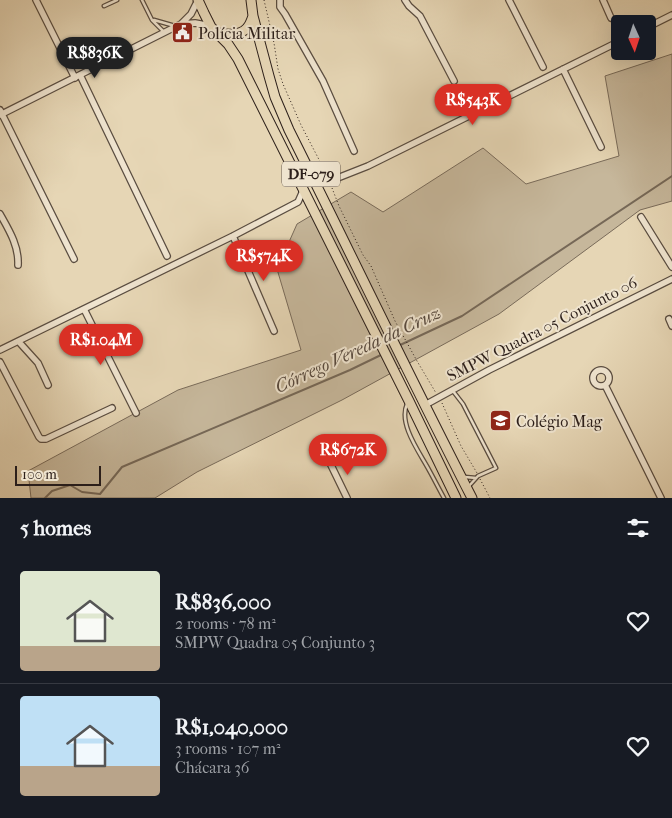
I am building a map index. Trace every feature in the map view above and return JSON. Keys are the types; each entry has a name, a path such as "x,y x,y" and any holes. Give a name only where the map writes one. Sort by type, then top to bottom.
{"main road":[{"name":"DF-079","path":"198,0 215,30 238,59 456,498"},
{"name":"DF-079","path":"251,0 275,97 289,130 472,498"},
{"path":"215,30 228,35 240,32 247,28 254,16"}],"street":[{"path":"36,0 77,76 167,256"},
{"path":"179,25 190,14 198,0"},
{"path":"280,0 280,7 286,14 323,81 354,151"},
{"path":"405,0 420,16 454,81"},
{"path":"509,0 543,67"},
{"path":"602,0 611,16"},
{"path":"656,23 672,15"},
{"path":"74,259 1,113 179,25 195,23 215,30"},
{"path":"316,184 330,181 368,166 611,46"},
{"path":"563,70 601,147"},
{"path":"0,350 233,236 298,202 303,188"},
{"path":"0,214 14,240 18,265"},
{"path":"641,216 672,267"},
{"path":"233,236 274,331"},
{"name":"SMPW Quadra 05 Conjunto 06","path":"425,405 489,370 672,279"},
{"path":"84,309 136,413"},
{"path":"669,319 672,326"},
{"path":"19,342 38,363 48,385"},
{"path":"0,362 41,440 112,408"},
{"path":"596,369 608,374 608,382 605,386 600,386 594,382 593,377 596,369"},
{"path":"605,386 661,498"},
{"path":"330,463 347,498"}],"lane":[{"path":"104,6 117,0"},
{"path":"142,0 152,20 164,32"},
{"path":"152,20 179,25"},
{"path":"452,390 463,404 496,468 477,477 467,489"},
{"path":"409,401 405,413 410,434 417,451 444,498"},
{"path":"460,476 477,477"}],"path":[{"path":"264,0 278,69 301,125 330,181 339,206 363,255 371,266 396,321 417,362 439,397 461,446 477,477 482,480 490,498"}],"shaded area":[{"path":"672,54 672,201 640,210 499,314 342,400 197,472 155,498 31,498 28,471 178,390 301,350 277,269 297,224 351,192 383,212 483,148 526,184 619,156 605,76"}],"waterway":[{"name":"Córrego Vereda da Cruz","path":"398,346 462,316 672,176"},
{"name":"Córrego Vereda da Cruz","path":"45,498 52,491 70,485 82,492 100,494 122,467 350,370 383,354"}],"place":[{"name":"Polícia Militar","path":"182,33"},
{"name":"Colégio Mag","path":"500,421"}]}
